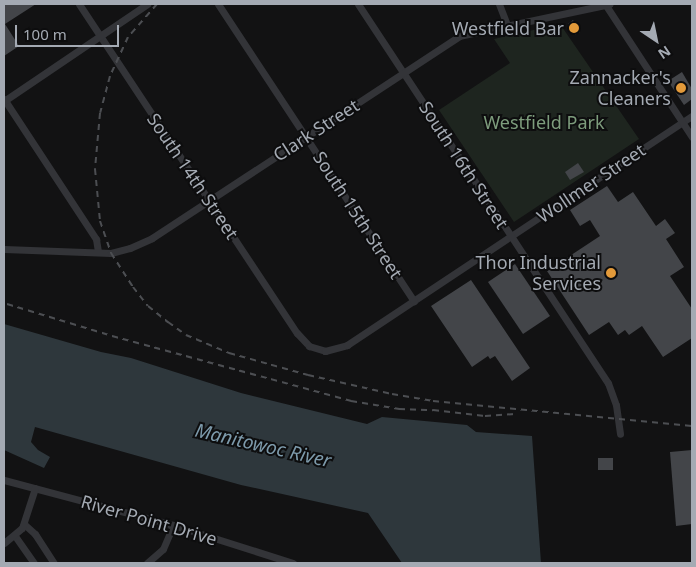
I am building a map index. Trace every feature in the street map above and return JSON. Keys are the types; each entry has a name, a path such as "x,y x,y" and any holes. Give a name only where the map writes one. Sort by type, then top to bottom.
{"street":[{"name":"South 14th Street","path":"79,4 297,333 310,346"},
{"path":"98,252 96,239 4,100 147,4"},
{"name":"South 15th Street","path":"218,4 414,301"},
{"name":"South 16th Street","path":"358,4 608,383 616,405 620,434"},
{"path":"607,4 692,137"},
{"name":"Clark Street","path":"4,250 111,253 130,248 152,238 459,36 607,4"},
{"path":"502,5 507,25"},
{"name":"Wollmer Street","path":"310,346 325,351 347,345 692,116"},
{"name":"River Point Drive","path":"4,480 173,525 292,563"},
{"path":"4,543 15,536 24,524 35,488"},
{"path":"24,524 34,534 54,563"},
{"path":"147,563 163,549 173,525"},
{"path":"15,536 34,563"}],"green space":[{"name":"Westfield Park","path":"560,24 639,139 514,222 439,110 510,63 494,39"}],"water":[{"name":"Manitowoc River","path":"4,324 101,352 131,358 241,393 367,424 382,417 467,425 476,432 532,436 541,563 402,563 368,513 241,485 35,427 31,442 38,450 50,457 44,468 4,450"}],"building":[{"path":"4,4 36,4 5,24 19,46 4,56"},
{"name":"Westfield Bar","path":"573,20 580,32 575,35 568,24"},
{"name":"Zannacker's Cleaners","path":"682,72 692,89 692,99 684,105 668,81"},
{"path":"578,163 584,172 570,180 565,172"},
{"name":"Thor Industrial Services","path":"607,186 618,202 633,192 656,226 665,219 675,233 666,239 684,267 670,276 692,309 692,338 663,357 642,326 629,335 625,330 618,335 609,322 589,335 547,271 600,236 590,220 580,226 570,210"},
{"path":"515,264 550,316 523,334 488,282"},
{"path":"471,280 530,368 512,381 495,356 490,359 488,356 472,367 431,306"},
{"path":"692,450 692,524 676,526 670,452"},
{"path":"598,458 613,458 613,470 598,470"}],"railway":[{"path":"157,4 128,37 110,76 100,113 95,169 100,221 111,253 148,306 168,322 186,335 229,353 308,375 392,394 433,401 692,426"},
{"path":"7,304 112,336 351,401 399,409 433,410 485,416 515,414"}],"place":[{"name":"Westfield Bar","path":"574,28"},
{"name":"Zannacker's Cleaners","path":"681,88"},
{"name":"Thor Industrial Services","path":"611,273"}]}
